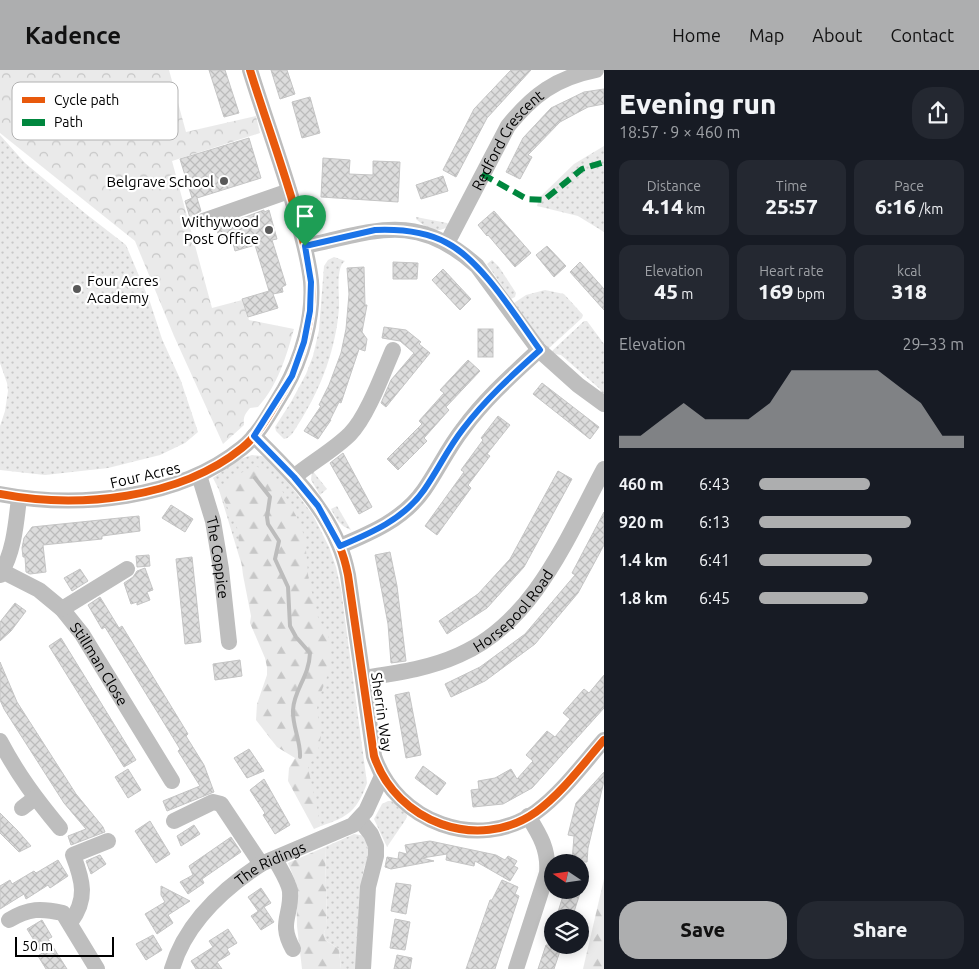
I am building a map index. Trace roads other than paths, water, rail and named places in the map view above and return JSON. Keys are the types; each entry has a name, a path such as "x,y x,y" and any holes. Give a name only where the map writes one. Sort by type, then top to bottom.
{"street":[{"name":"Four Acres","path":"0,494 19,498 88,500 131,495 173,486 199,475 242,448 254,436 292,376 304,342 310,311 311,282 305,246 250,70"},
{"name":"Redford Crescent","path":"447,243 508,126 520,111 545,89 562,79 596,70"},
{"path":"203,221 289,191"},
{"path":"305,246 362,232 388,230 420,233 447,243 477,266 540,350 557,368 604,404"},
{"path":"294,477 339,444 352,432 368,404 393,350"},
{"path":"340,546 388,523 412,504 424,491 452,444 472,416 540,350"},
{"name":"Sherrin Way","path":"254,436 294,477 318,506 340,546 348,575 374,756 382,776 408,807 430,821 470,830 486,830 511,824 543,806 564,786 604,740"},
{"name":"Horsepool Road","path":"363,678 432,665 461,655 496,633 519,611 542,582 604,469"},
{"name":"The Coppice","path":"199,475 215,530 222,569 229,642"},
{"path":"1,573 10,551 16,527 19,498"},
{"path":"62,609 127,569"},
{"name":"Stillman Close","path":"1,573 40,590 62,609 82,634 172,780"},
{"path":"0,741 14,767 35,798 60,828"},
{"name":"The Ridings","path":"172,969 182,944 208,907 248,873 268,862 353,825 360,819 373,798 382,776"},
{"path":"22,808 35,798"},
{"path":"174,821 213,802 221,804 289,886 286,935 293,949"},
{"path":"516,969 544,881 548,861 542,837 528,816"},
{"path":"360,819 371,834 376,846 376,856 368,887 363,969"},
{"path":"66,918 76,914 82,900 81,875 73,855 108,841"},
{"path":"9,920 18,915 43,908 66,918 97,969"}],"waterway":[{"path":"255,478 270,497 267,517 268,524 279,541 275,559 288,587 290,626 296,637 310,653 307,670 296,696 293,710 300,757"}],"place":[{"name":"Belgrave School","path":"224,181"},
{"name":"Withywood Post Office","path":"269,230"},
{"name":"Four Acres Academy","path":"77,289"}]}
